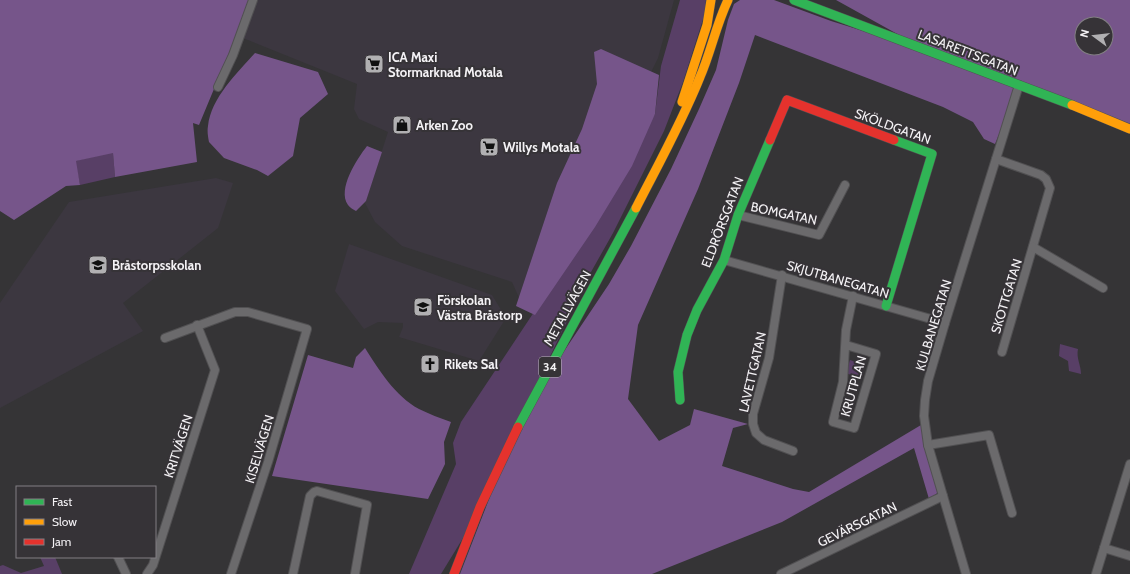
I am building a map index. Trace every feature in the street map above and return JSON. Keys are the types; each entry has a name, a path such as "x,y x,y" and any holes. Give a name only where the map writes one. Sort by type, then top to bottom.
{"street":[{"path":"218,87 233,55 253,0"},
{"name":"METALLVÄGEN","path":"658,166 703,38 710,11 711,0"},
{"name":"METALLVÄGEN","path":"454,574 480,507 525,413 621,237 688,107 710,54 720,16 728,0"},
{"name":"LASARETTSGATAN","path":"795,0 1130,129"},
{"name":"KULBANEGATAN","path":"966,574 928,444 924,416 925,400 945,323 1019,85"},
{"name":"ELDRÖRSGATAN","path":"680,400 678,378 681,355 697,310 724,260 738,215 787,100"},
{"name":"SKÖLDGATAN","path":"787,100 932,154 886,306"},
{"name":"SKOTTGATAN","path":"996,159 1041,175 1049,184 1050,192 1002,352"},
{"name":"BOMGATAN","path":"738,215 819,235 844,185"},
{"name":"SKOTTGATAN","path":"1033,248 1103,288"},
{"name":"SKJUTBANEGATAN","path":"724,260 945,323"},
{"name":"LAVETTGATAN","path":"782,276 769,358 753,414 753,424 756,433 764,440 793,451"},
{"name":"KRUTPLAN","path":"846,345 876,354 854,428 833,422 843,382 846,330 853,296"},
{"name":"KISELVÄGEN","path":"197,325 230,313 241,311 307,330 268,462 231,574"},
{"path":"165,338 197,325"},
{"name":"KRITVÄGEN","path":"156,556 215,370 197,325"},
{"path":"928,444 989,435 1012,513"},
{"path":"1096,574 1130,464"},
{"path":"293,574 310,496 317,491 368,505 355,574"},
{"name":"GEVÄRSGATAN","path":"781,574 943,496"},
{"path":"1104,548 1130,556"},
{"path":"118,558 126,574"},
{"name":"KRITVÄGEN","path":"147,574 153,565 155,558"}],"shaded area":[{"path":"0,0 251,0 199,125 193,123 197,162 115,177 113,153 76,161 80,185 66,186 14,220 0,211"},
{"path":"251,0 674,0 658,58 623,129 525,311 512,282 402,246 375,222 365,203 388,132 359,119 354,109 357,84 238,36"},
{"path":"680,0 706,0 705,13 683,82 664,131 613,233 591,272 522,414 474,520 441,574 409,574 456,464 453,443 461,422 534,312 655,114 661,66"},
{"path":"740,0 774,0 831,21 928,51 836,0 1130,0 1130,130 1019,86 995,144 984,139 973,122 943,107 755,35 739,83 698,189 638,325 628,399 659,441 690,425 694,409 748,424 733,428 722,466 793,489 809,492 921,425 939,492 929,499 914,448 782,522 652,574 460,574 522,414 609,284 631,246 671,169 716,70 728,20 734,4"},
{"path":"601,49 659,75 655,114 632,166 595,227 535,315 516,306 557,183 582,129 597,84 594,52"},
{"path":"255,53 318,72 328,94 300,118 293,156 268,176 257,170 224,158 209,142 208,134 210,116 219,96"},
{"path":"367,146 382,152 366,201 356,211 348,205 345,198 345,191 350,174 358,158"},
{"path":"113,152 115,177 80,185 75,161"},
{"name":"Bråstorpsskolan","path":"216,178 233,183 218,228 123,303 143,331 0,408 0,303 69,202"},
{"name":"Förskolan Västra Bråstorp","path":"349,244 492,295 506,318 479,361 399,337 403,323 378,322 364,329 335,291"},
{"path":"1060,344 1078,349 1081,374 1069,371 1068,361 1059,356"},
{"path":"365,348 388,382 410,404 451,422 444,442 445,464 428,499 272,476 308,355 353,368 356,357"},
{"path":"850,360 864,365 859,378 846,373"},
{"path":"40,558 55,558 62,574 0,574 0,566 3,565 21,573 44,566"}],"traffic: fast":[{"path":"794,0 1072,105"},
{"path":"680,400 678,372 687,335 697,310 724,260 738,215 770,140"},
{"path":"886,306 932,154 894,140"},
{"path":"518,427 636,208"}],"traffic: slow":[{"path":"682,102 707,25 711,0"},
{"path":"636,208 686,110 704,68 720,19 728,0"},
{"path":"1072,105 1130,129"}],"traffic: jam":[{"path":"770,140 787,100 894,140"},
{"path":"454,574 480,507 518,427"}],"place":[{"name":"ICA Maxi Stormarknad Motala","path":"374,64"},
{"name":"Arken Zoo","path":"402,125"},
{"name":"Willys Motala","path":"489,147"},
{"name":"Bråstorpsskolan","path":"98,265"},
{"name":"Förskolan Västra Bråstorp","path":"423,307"},
{"name":"Rikets Sal","path":"430,364"}]}
